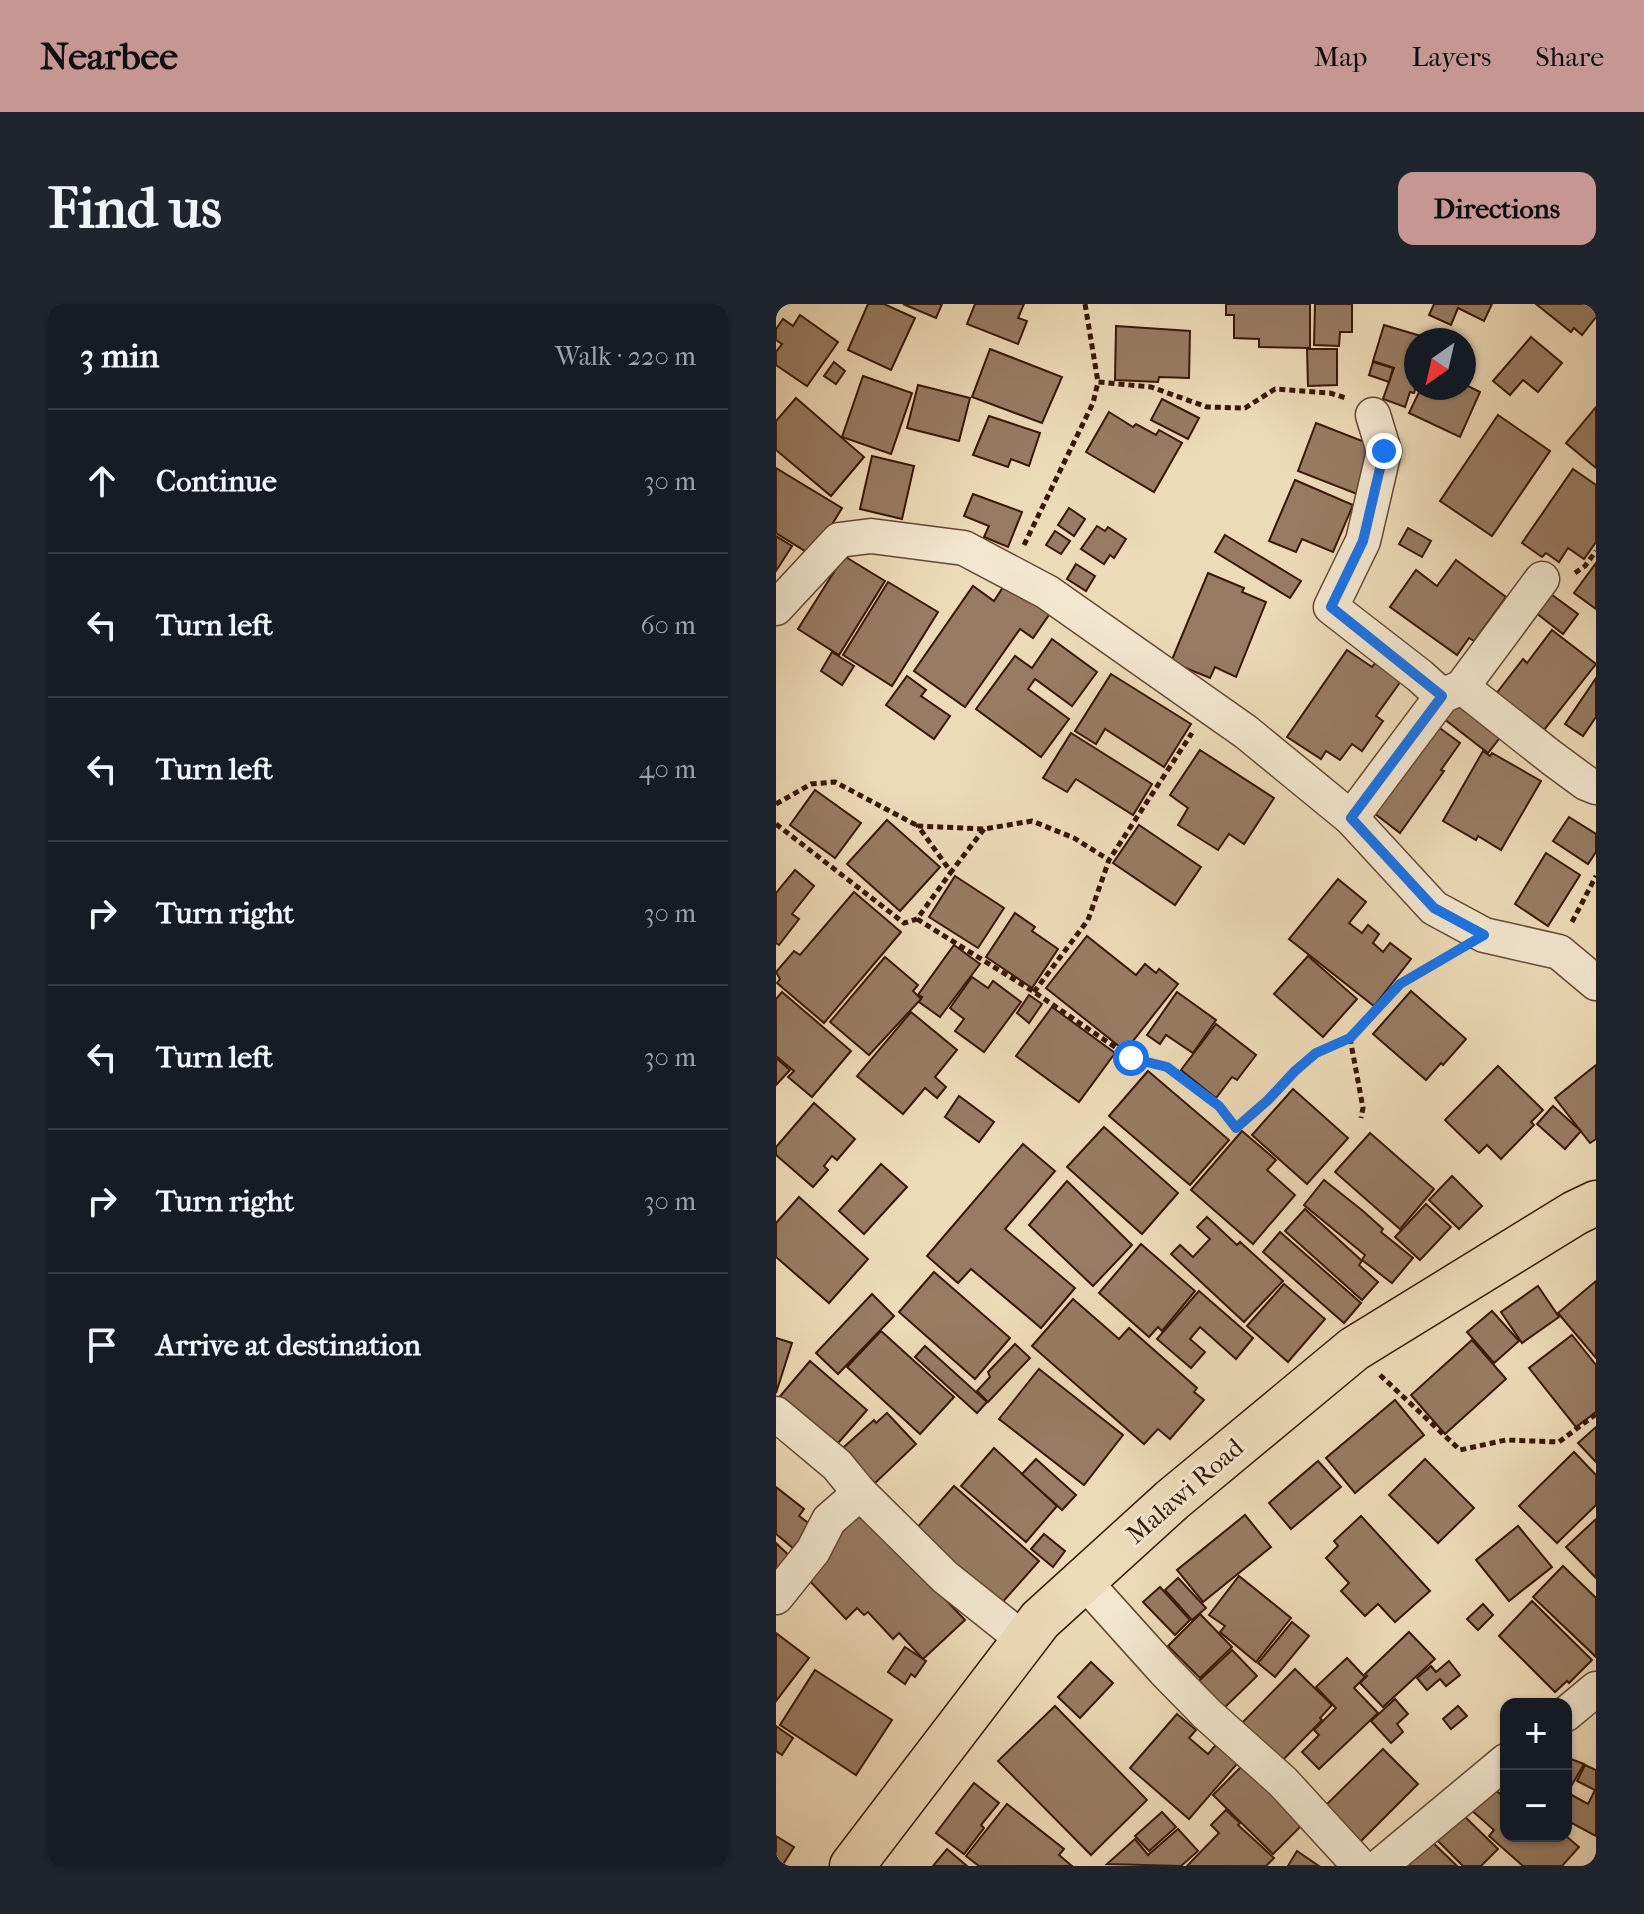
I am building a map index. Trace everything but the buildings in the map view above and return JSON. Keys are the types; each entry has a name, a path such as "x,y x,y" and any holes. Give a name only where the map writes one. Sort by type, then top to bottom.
{"main road":[{"name":"Malawi Road","path":"852,1866 1040,1620 1172,1500 1354,1349 1589,1216"}],"street":[{"path":"1373,415 1384,451 1363,541 1331,607 1593,783"},
{"path":"776,608 839,540 871,536 964,548 1013,571 1047,592 1210,705 1351,818 1434,908 1484,935 1559,952 1596,983"},
{"path":"1351,818 1542,579"},
{"path":"776,1414 837,1465 860,1493 945,1577 1024,1640"},
{"path":"776,1597 813,1551 829,1520 860,1493"},
{"path":"1083,1580 1164,1670 1207,1714 1283,1782 1360,1866"},
{"path":"1572,1709 1596,1689"},
{"path":"1380,1866 1500,1766"}],"path":[{"path":"1013,571 1047,493 1093,403 1098,382 1085,304"},
{"path":"1098,382 1151,387 1207,407 1245,408 1275,389 1330,393 1347,398 1373,415"},
{"path":"1034,992 1088,920 1109,860 1210,705"},
{"path":"776,804 811,784 835,782 918,826 984,829 1032,821 1074,838 1109,860"},
{"path":"776,824 904,923 917,919 984,829"},
{"path":"918,826 951,872"},
{"path":"1559,952 1565,934 1596,876"},
{"path":"917,919 1034,992 1131,1058 1167,1067 1219,1106 1236,1128 1316,1053 1350,1038 1400,984 1484,935"},
{"path":"1350,1038 1363,1108 1361,1118"},
{"path":"1354,1349 1460,1450 1506,1440 1559,1442 1596,1414"}],"route":[{"path":"1131,1058 1167,1067 1219,1106 1236,1128 1316,1053 1350,1038 1400,984 1484,935 1434,908 1351,818 1442,696 1331,607 1363,541 1384,451"}]}
